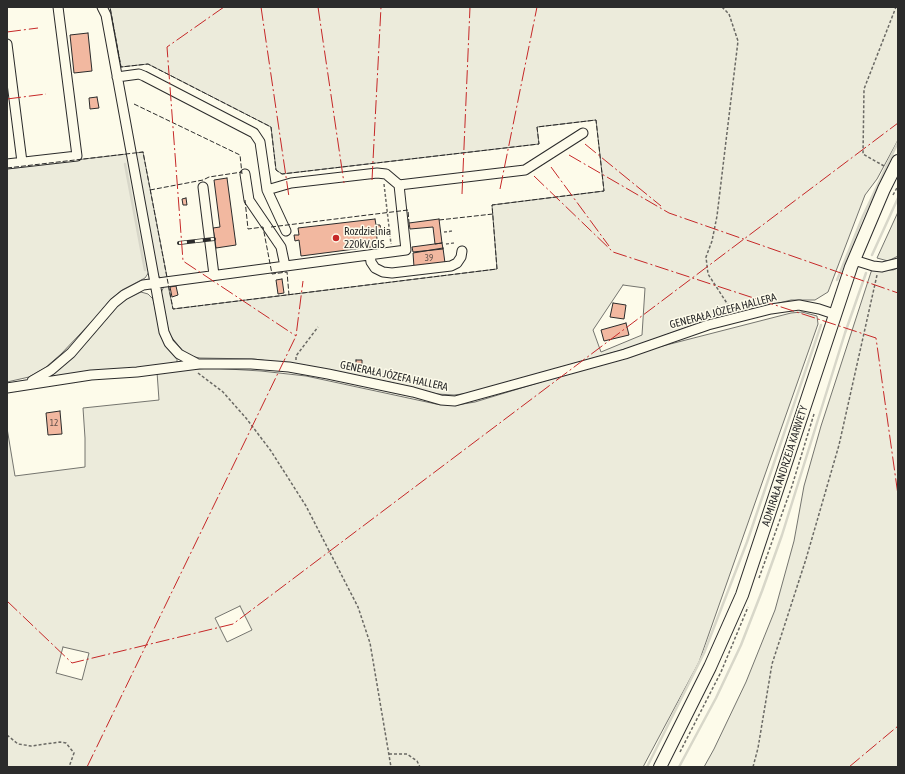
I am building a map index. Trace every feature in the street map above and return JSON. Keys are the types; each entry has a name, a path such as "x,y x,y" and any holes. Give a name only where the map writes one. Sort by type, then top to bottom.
{"main road":[{"name":"ADMIRAŁA ANDRZEJA KARWETY","path":"660,767 710,667 742,595 834,314 854,260 895,166"}],"street":[{"path":"7,164 77,156 58,7"},
{"path":"102,7 106,15 164,332 169,343 184,358 199,364"},
{"path":"7,44 22,162"},
{"path":"117,78 139,74 144,76 254,133 260,142 267,190 286,231"},
{"path":"399,185 525,170 583,133"},
{"path":"27,384 42,376 60,363 114,303 124,295 144,285 406,250 399,185 391,176 382,173 291,183 267,190"},
{"path":"245,174 249,200 281,247 285,266"},
{"path":"203,187 214,275"},
{"path":"370,255 371,262 375,268 383,272 392,273 451,266 457,263 461,257 462,251"},
{"path":"854,260 879,267 898,263"},
{"name":"GENERAŁA JÓZEFA HALLERA","path":"7,388 91,375 137,372 187,365 251,364 295,368 391,387 441,400 455,401 625,354 688,331 788,306 808,306 834,314"}],"path":[{"path":"722,7 729,14 738,41 717,216 712,241 706,257 708,274 736,318"},
{"path":"895,166 863,154 863,146 864,89 896,7"},
{"path":"382,173 392,252"},
{"path":"444,232 453,231"},
{"path":"446,244 454,243"},
{"path":"753,767 758,748 772,664 806,559 839,445 850,402 879,267"},
{"path":"295,368 296,356 318,327"},
{"path":"187,365 223,392 246,418 291,480 358,607 365,624 379,689 390,767"},
{"path":"7,736 18,744 31,746 54,742 66,743 74,753 70,767"},
{"path":"389,754 407,754 417,761 420,767"}],"shaded area":[{"path":"110,7 898,7 898,140 877,179 865,195 828,292 815,300 791,300 699,323 629,348 470,393 454,395 437,394 389,382 311,367 254,359 200,358 190,356 182,350 169,334 161,293 164,286 168,285 173,309 497,269 492,205 604,191 596,120 537,127 539,144 282,174 276,170 271,127 148,64 121,67","holes":["623,285 645,288 642,335 601,352 593,330"]},
{"path":"143,152 167,277 161,278 157,275 135,153"},
{"path":"127,154 149,272 145,278 122,290 110,300 61,354 45,368 29,377 7,382 7,168"},
{"path":"898,212 898,256 888,261 877,258"},
{"path":"898,268 898,767 704,767 746,682 775,610 794,541 804,486 821,426 872,269 893,270"},
{"path":"141,292 148,294 153,299 161,335 177,358 177,362 174,365 46,379 77,353 121,302"},
{"path":"802,312 817,316 818,324 699,662 643,767 7,767 7,428 15,476 85,467 83,408 159,400 157,372 211,368 261,371 306,376 436,404 457,405 475,402 643,351 791,313","holes":["240,606 252,630 227,642 215,618","63,647 89,653 82,680 56,673"]}],"building":[{"path":"88,33 92,71 74,73 70,35"},
{"path":"97,97 99,108 90,109 89,98"},
{"path":"227,178 236,245 216,248 213,228 220,227 214,180"},
{"path":"186,198 187,205 183,205 182,199"},
{"name":"Rozdzielnia 220kV GIS","path":"375,219 376,225 380,225 381,230 376,231 378,246 301,256 299,240 295,241 294,235 299,235 298,228"},
{"path":"439,219 442,243 435,244 433,227 410,229 409,223"},
{"path":"442,243 443,249 413,252 412,247"},
{"path":"443,248 445,263 414,267 413,253"},
{"path":"282,279 284,293 278,294 276,280"},
{"path":"176,286 178,295 172,297 170,287"},
{"path":"613,303 626,305 624,319 610,317"},
{"path":"626,323 629,335 604,341 601,330"},
{"path":"356,360 362,360 362,367 356,367"},
{"path":"60,411 62,434 48,435 46,413"}],"waterway":[{"path":"837,280 863,216 898,142"},
{"path":"125,164 145,270"},
{"path":"872,255 898,198"},
{"path":"679,767 716,698 741,645 762,591 782,535 845,333 866,273"},
{"path":"647,767 704,653 747,542 821,325"}],"railway":[{"path":"179,243 214,239"}],"fence":[{"path":"7,168 143,152 173,309 497,269 492,205 604,191 596,120 537,127 539,144 282,174 276,170 271,127 148,64 121,67 110,7"},
{"path":"134,104 240,155 242,174"},
{"path":"150,190 203,180 209,177 242,172"},
{"path":"245,200 248,229 263,227 272,274 287,272 289,295"},
{"path":"271,227 408,210 409,223"},
{"path":"439,220 493,214"}],"power":[{"path":"224,7 167,47 183,261 296,336"},
{"path":"261,7 289,197"},
{"path":"318,7 344,183"},
{"path":"372,180 381,7"},
{"path":"462,194 470,7"},
{"path":"500,189 537,7"},
{"path":"7,32 38,28"},
{"path":"7,99 46,94"},
{"path":"7,601 72,663 233,624 898,123"},
{"path":"585,144 661,206"},
{"path":"569,155 669,213 898,293"},
{"path":"551,167 609,246"},
{"path":"534,176 613,252 876,338 898,495"},
{"path":"87,767 296,336 303,281"},
{"path":"849,767 898,726"}],"place":[{"name":"Rozdzielnia 220kV GIS","path":"336,238"}]}
